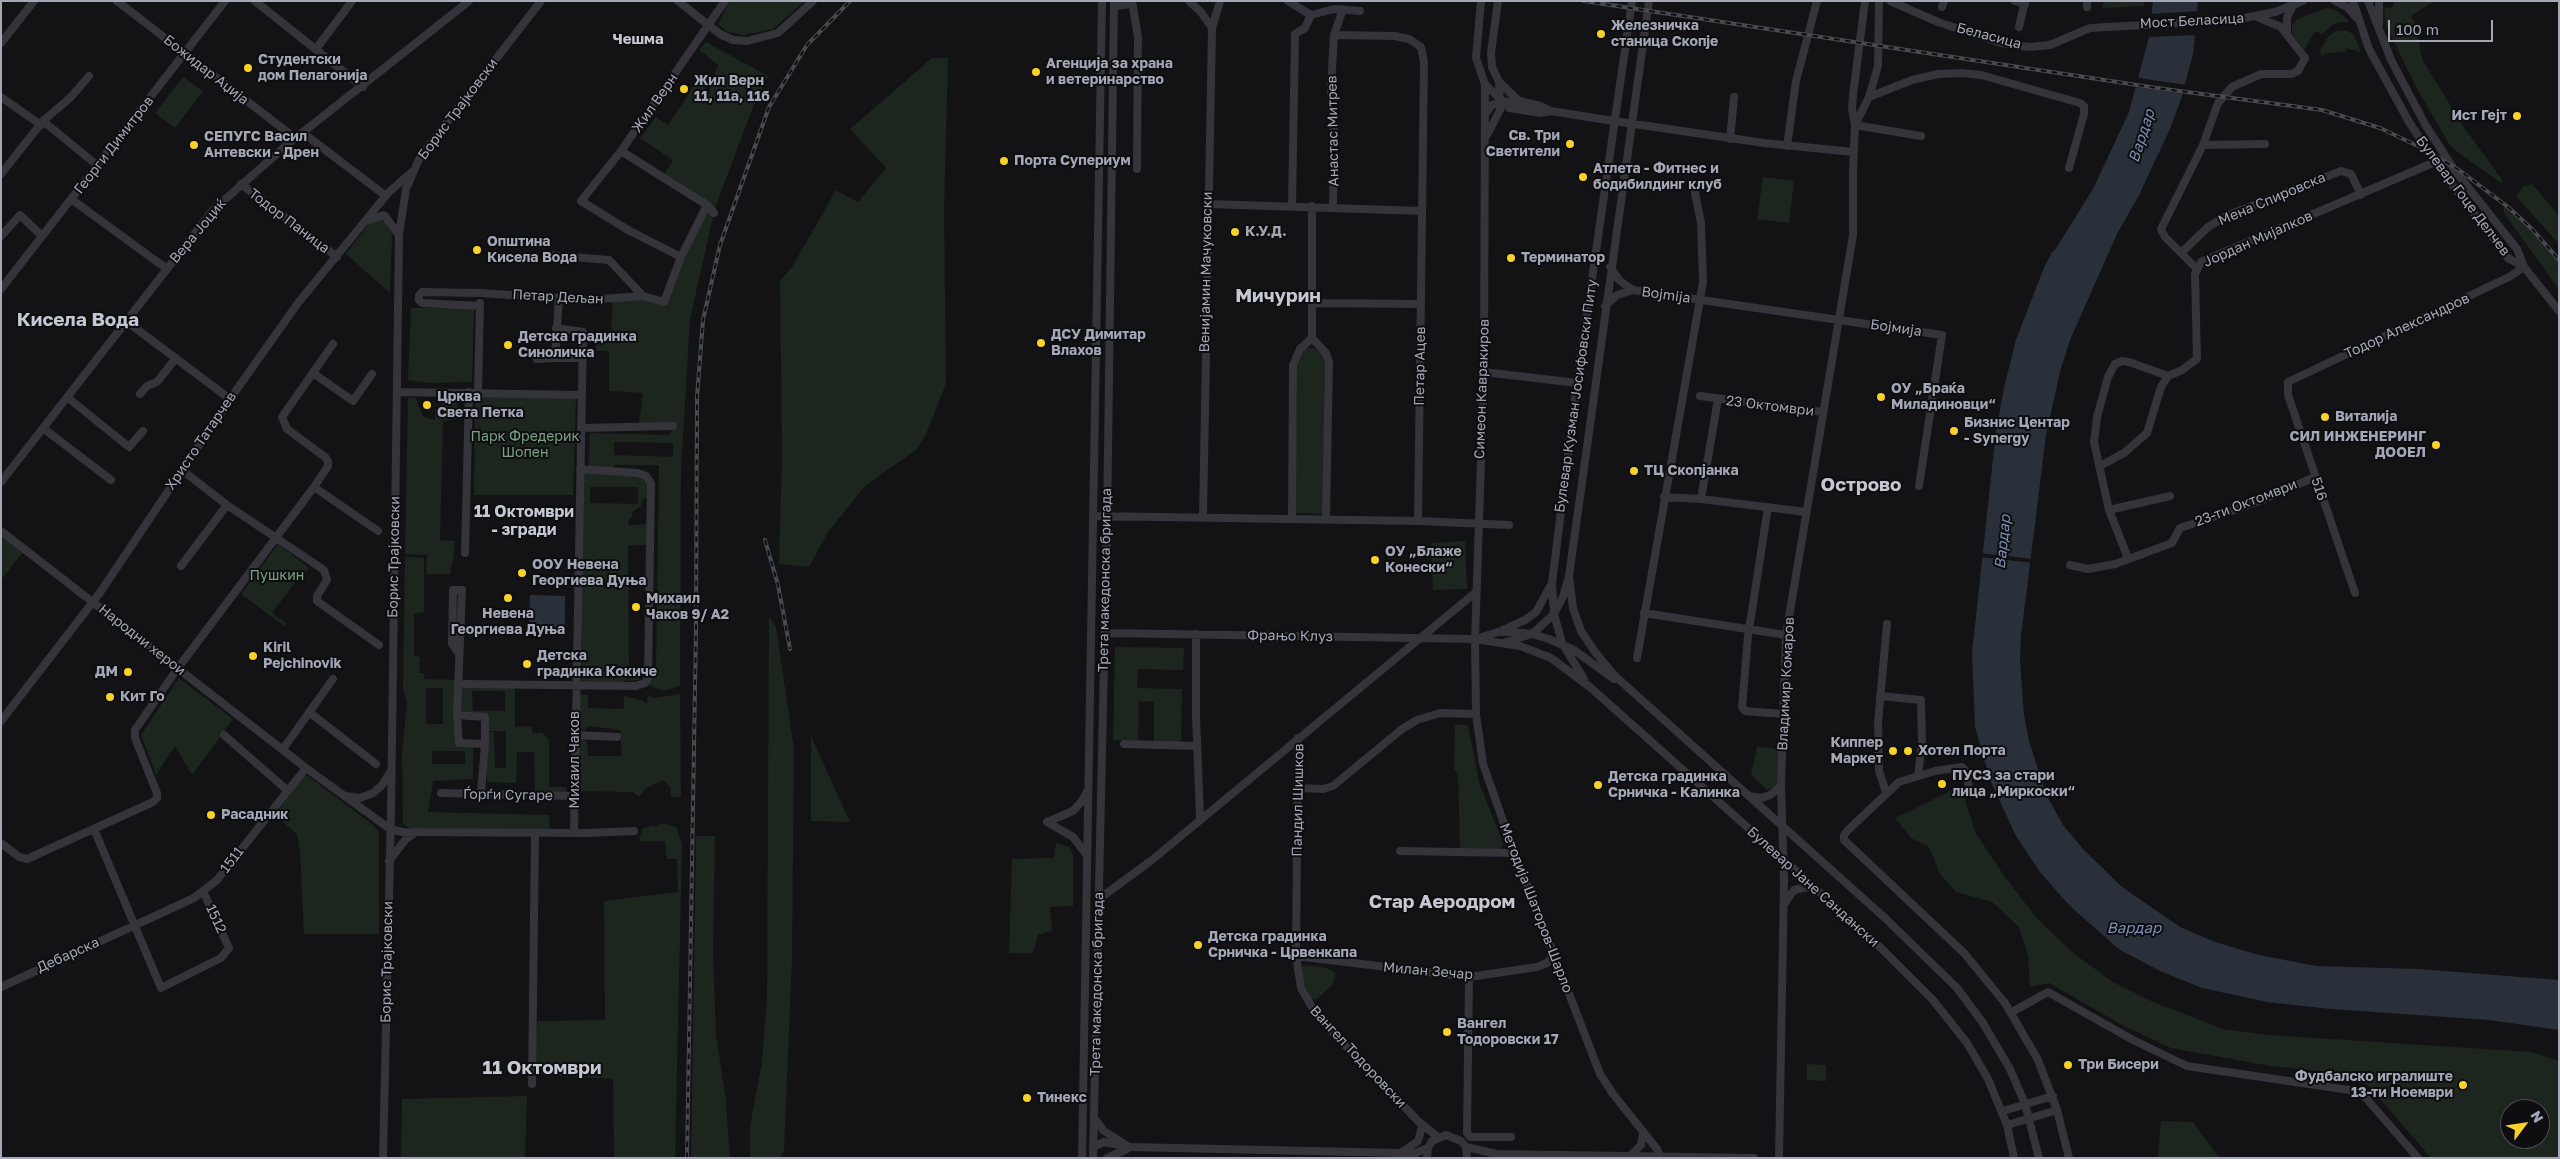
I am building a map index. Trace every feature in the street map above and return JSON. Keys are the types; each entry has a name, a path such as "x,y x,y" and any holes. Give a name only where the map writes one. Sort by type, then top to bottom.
{"street":[{"path":"1,43 34,1"},
{"name":"Божидар Аџија","path":"117,1 295,138"},
{"name":"Георги Димитров","path":"1,289 186,54 225,1"},
{"path":"316,49 352,1"},
{"name":"Вера Јоциќ","path":"1,482 213,210 295,138 363,87 469,1"},
{"name":"Борис Трајковски","path":"383,1158 392,770 399,234 404,200 413,171 424,152 541,1"},
{"path":"678,1 708,27 732,40 747,41 760,39 786,27 813,1"},
{"name":"Жил Верн","path":"681,257 628,230 581,201 622,151 725,1"},
{"name":"Трета македонска бригада","path":"1082,1158 1102,1"},
{"path":"1189,1 1201,12 1212,28"},
{"name":"Венијамин Мачуковски","path":"1203,517 1212,28 1220,1"},
{"path":"1216,12 1226,1"},
{"path":"1288,1 1311,15 1334,9 1360,11"},
{"path":"1480,1 1476,58 1485,84 1501,102 1515,110"},
{"path":"1498,1 1491,53 1492,68 1499,82 1519,101"},
{"name":"Булевар Кузман Јосифовски Питу","path":"1552,583 1577,383 1632,1"},
{"path":"1630,123 1649,1"},
{"path":"1787,146 1796,81 1817,1"},
{"name":"Владимир Комаров","path":"1779,1158 1783,859 1781,786 1786,635 1853,236 1853,152 1855,125 1852,109 1865,1"},
{"name":"Владимир Комаров","path":"1855,125 1869,98 1878,66 1879,1"},
{"name":"Беласица","path":"1890,1 1938,22 2017,46 2047,46 2090,28"},
{"path":"2015,1 2025,3 2019,27"},
{"path":"2335,1 2347,7 2359,20"},
{"name":"Булевар Гоце Делчев","path":"2353,1 2369,49 2386,82 2435,162 2508,258 2524,267"},
{"name":"Булевар Гоце Делчев","path":"2368,1 2399,77 2426,126 2455,171 2517,249 2524,267"},
{"path":"2379,1 2381,36"},
{"path":"258,2 363,87"},
{"path":"1114,4 1132,3 1138,37 1137,169"},
{"path":"2288,34 2285,24 2300,3"},
{"name":"Мост Беласица","path":"2090,28 2234,20 2256,17 2300,3"},
{"name":"Трета македонска бригада","path":"1093,1158 1102,897 1114,4"},
{"name":"Анастас Митрев","path":"1208,204 1333,207 1331,88 1334,35 1343,9"},
{"path":"1292,206 1295,34 1305,28 1311,15"},
{"path":"2196,268 2165,237 2161,229 2203,145 2218,103 2232,87 2261,74 2291,74 2302,67 2305,58 2288,34 2277,24 2256,17"},
{"name":"Петар Ацев","path":"1334,35 1395,36 1409,39 1421,47 1424,62 1418,520"},
{"path":"1869,98 1912,80 1938,74 1962,73 1981,75 2080,103 2084,106 2084,114 2068,168"},
{"path":"1,174 42,123 71,97 89,76"},
{"name":"Симеон Кавракиров","path":"1486,139 1500,110 1499,82"},
{"name":"Симеон Кавракиров","path":"1475,639 1484,372 1485,84"},
{"path":"1,96 42,123 98,166"},
{"path":"1730,139 1734,97"},
{"path":"1485,114 1492,106 1501,102 1519,101 1541,106 1551,111 1730,139 1853,152"},
{"path":"1496,117 1505,110 1541,113 1551,111"},
{"name":"Булевар Кузман Јосифовски Питу","path":"1554,614 1563,597 1569,576 1630,123"},
{"path":"1855,125 1921,136"},
{"path":"303,133 386,196"},
{"path":"2203,145 2265,144"},
{"path":"622,151 707,205 714,213"},
{"name":"Јордан Мијалков","path":"2168,376 2182,370 2197,359 2196,268 2201,262 2435,162"},
{"name":"Христо Татарчев","path":"1,721 93,602 230,399 298,303 386,196 402,178 413,171"},
{"name":"Мена Спировска","path":"2180,253 2208,227 2226,216 2342,171 2352,174 2361,195"},
{"name":"Тодор Паница","path":"241,184 337,257"},
{"path":"1637,658 1700,299 1703,259 1701,223 1695,193"},
{"path":"71,199 167,269"},
{"path":"681,257 707,205"},
{"path":"1312,206 1312,338 1326,353 1329,362 1326,519"},
{"path":"1333,207 1422,211"},
{"path":"1,236 20,215 42,236"},
{"path":"365,221 384,215 399,234"},
{"path":"548,255 609,260 643,296"},
{"name":"Петар Дељан","path":"480,306 422,303 419,300 419,295 422,292 480,293 613,300 643,296 664,302 681,257"},
{"path":"1610,267 1620,281 1632,290"},
{"path":"2524,267 2559,311"},
{"name":"Тодор Александров","path":"2288,382 2509,278 2524,267"},
{"path":"1605,306 1617,295 1632,290"},
{"name":"Bojmija","path":"1632,290 1700,299"},
{"path":"478,392 480,293"},
{"path":"555,358 559,298"},
{"name":"Бојмија","path":"1700,299 1942,335 1918,486"},
{"path":"1313,303 1421,304"},
{"path":"126,321 230,399"},
{"name":"Михаил Чаков","path":"556,328 583,332 574,833"},
{"path":"1292,518 1293,365 1300,349 1312,338"},
{"path":"1,843 19,857 28,859 153,802 157,798 157,793 135,738 135,730 178,668 328,466 328,461 325,457 287,429 282,417 333,344"},
{"path":"140,394 147,386 157,382 176,358"},
{"path":"537,359 582,358"},
{"path":"2100,466 2124,453 2148,434 2161,387 2168,376 2129,362 2122,361 2115,364 2108,377 2097,417 2094,442 2109,510 2128,558"},
{"path":"1484,372 1577,383"},
{"path":"313,373 353,401 372,374"},
{"name":"516","path":"2288,382 2288,395 2355,594"},
{"path":"397,392 581,395"},
{"path":"465,553 469,392"},
{"name":"23 Октомври","path":"1700,396 1822,412"},
{"path":"67,397 129,448 143,431"},
{"name":"23 Октомври","path":"1701,499 1718,399"},
{"path":"581,428 673,426"},
{"path":"43,428 111,480"},
{"path":"465,684 636,686 645,683 648,678 651,483 646,476 638,473 580,469"},
{"path":"182,470 227,505 325,573 327,580 317,596 319,603 379,645"},
{"name":"23-ти Октомври","path":"2070,565 2088,569 2115,564 2172,543 2180,528 2252,504 2315,477"},
{"path":"314,487 378,532"},
{"path":"2109,510 2170,496"},
{"path":"1664,497 1701,499 1806,512"},
{"path":"181,566 227,505"},
{"path":"1768,507 1749,630 1743,710 1783,714"},
{"path":"1094,516 1418,520 1509,525"},
{"name":"Народни херои","path":"1,531 306,768 390,830"},
{"name":"Булевар Кузман Јосифовски Питу","path":"1569,576 1576,618"},
{"path":"1552,583 1554,614 1562,643 1591,688"},
{"path":"1498,632 1525,620 1536,612 1552,583"},
{"path":"459,654 452,644 453,590 462,590 457,715 459,744 485,744"},
{"name":"Пандил Шишков","path":"1301,988 1296,956 1298,738 1476,592"},
{"path":"1644,613 1786,635"},
{"name":"Фрањо Клуз","path":"1504,642 1532,634 1554,614"},
{"name":"Булевар Јане Сандански","path":"1576,618 1585,639 1628,690"},
{"path":"1886,792 1879,771 1878,723 1887,624"},
{"name":"Фрањо Клуз","path":"1475,639 1498,632 1532,634 1562,643"},
{"name":"Фрањо Клуз","path":"1105,633 1475,639 1504,642 1551,658 1591,688"},
{"path":"1196,634 1200,818"},
{"name":"Методија Шаторов-Шарло","path":"1475,639 1476,714 1484,764 1515,853 1600,1074 1660,1155"},
{"name":"Булевар Јане Сандански","path":"1562,643 1628,690 1749,796 1927,957 1957,988 1996,1044 2010,1069 2025,1104 2039,1158"},
{"path":"283,750 333,679"},
{"name":"Булевар Јане Сандански","path":"1591,688 1903,969 1950,1020 1981,1067 2003,1112 2014,1158"},
{"path":"1880,696 1920,700 1922,742 1918,776"},
{"path":"309,712 376,764"},
{"path":"1297,788 1323,789 1333,786 1402,729 1417,720 1440,713 1476,714"},
{"path":"457,715 485,717 481,794"},
{"path":"576,734 617,737"},
{"path":"224,735 287,790"},
{"path":"1102,897 1152,860 1298,738"},
{"path":"1124,744 1197,746"},
{"path":"1969,789 1966,771 1962,767 1899,782 1886,792 1848,830 1844,840 1964,953 2012,1012 2038,1060 2053,1096 2069,1158"},
{"name":"1511","path":"135,925 194,898 217,880 306,768"},
{"path":"342,795 360,798 373,793 382,785 392,770"},
{"path":"1086,854 1073,837 1046,822 1078,807 1089,785"},
{"path":"1749,796 1762,798 1770,795 1781,786"},
{"name":"Ѓорѓи Сугаре","path":"441,793 575,796"},
{"path":"94,829 135,925"},
{"path":"390,830 535,833 634,831"},
{"path":"389,861 405,840 416,832"},
{"path":"532,1084 535,833"},
{"path":"1400,850 1515,853"},
{"path":"1782,910 1788,895 1794,890 1808,887 1818,891"},
{"name":"1512","path":"135,925 161,988 221,958 229,948 203,891"},
{"name":"Дебарска","path":"1,987 135,925"},
{"name":"Милан Зечар","path":"1296,956 1469,977 1537,967 1547,963 1554,955"},
{"path":"1469,977 1467,1134 1470,1137 1511,1137"},
{"name":"Вангел Тодоровски","path":"1301,988 1317,1016 1420,1125 1433,1142"},
{"path":"2012,1012 2048,992 2133,1040 2187,1066 2356,1090 2365,1097 2418,1158"},
{"path":"2003,1112 2053,1096"},
{"path":"2007,1125 2057,1110"},
{"path":"1094,1118 1104,1131 1131,1148"},
{"path":"1401,1152 1418,1142 1420,1125"},
{"path":"1631,1155 1641,1145 1643,1133"},
{"path":"1082,1148 1093,1147 1103,1149 1120,1147 1247,1154 1401,1152 1412,1157 1433,1142 1454,1136 1466,1147 1497,1154 1598,1157 1660,1155 1754,1158"},
{"path":"1427,1158 1433,1142"},
{"path":"1466,1147 1467,1158"},
{"path":"1107,1158 1131,1148"},
{"path":"1486,1158 1497,1154"}],"green space":[{"path":"730,1 805,1 773,29 744,35 727,32 718,24"},
{"path":"2103,1 2144,1 2144,6 2103,8"},
{"path":"2395,1 2434,1 2411,16 2421,34 2418,35 2422,59 2463,126 2503,181 2501,183 2451,147 2416,87 2386,25 2384,8 2393,7"},
{"path":"2326,8 2336,10 2350,23 2341,22 2334,24 2322,34 2315,31 2304,50 2292,33 2292,26 2296,20"},
{"path":"2336,31 2348,31 2354,35 2361,52 2346,48 2345,52 2328,53 2321,57 2320,50 2328,37"},
{"path":"706,42 768,76 753,107 715,208 690,319 681,468 680,686 662,691 645,683 648,669 656,670 659,465 614,465 613,471 646,476 651,498 643,499 641,506 633,512 628,520 629,525 650,524 650,545 628,545 629,669 643,669 639,680 623,681 623,686 582,686 580,469 588,469 590,433 669,435 673,427 640,427 643,393 609,391 609,351 596,351 596,332 614,330 611,329 613,300 643,296 664,302 707,205 663,177 673,160 640,138 656,117 668,125 690,92 695,79 709,92 718,65 699,50","holes":["614,442 673,443 673,457 614,455","590,487 638,487 638,504 590,503"]},
{"path":"932,58 948,58 944,209 946,384 926,434 917,449 865,486 828,532 809,567 779,564 782,455 780,281 792,267 836,190 858,202 886,168 850,129"},
{"path":"183,77 203,91 175,128 155,113"},
{"path":"1763,177 1794,181 1789,223 1757,219"},
{"path":"2532,184 2559,216 2559,244 2516,196 2523,187"},
{"path":"2507,204 2559,258 2559,289 2505,215 2503,208"},
{"path":"379,220 386,221 392,235 390,293 346,254 368,225"},
{"path":"411,308 474,308 472,382 430,383 408,380"},
{"path":"1313,348 1322,353 1325,360 1323,514 1295,513 1297,368 1301,354 1306,349"},
{"name":"Парк Фредерик Шопен","path":"475,393 576,396 573,495 474,495"},
{"path":"444,395 453,395 457,399 457,419 443,421 440,540 455,541 454,555 450,574 426,574 427,555 405,554 408,399 410,397 416,398 423,417 435,420 435,409 441,406"},
{"path":"1,535 23,552 1,580"},
{"path":"1465,541 1467,589 1433,590 1431,543"},
{"name":"Пушкин","path":"278,544 309,568 303,577 300,576 272,613 286,623 284,626 241,594"},
{"path":"405,557 424,558 424,612 414,614 414,656 420,657 419,673 424,673 424,679 457,680 457,684 515,688 515,727 531,726 533,733 542,733 549,740 549,787 566,787 567,796 535,795 534,752 517,752 516,783 487,782 485,732 494,732 495,768 506,768 506,731 485,731 485,717 457,715 459,743 473,745 473,779 433,781 428,812 549,815 550,833 416,832 403,824 402,754 407,702 403,689","holes":["426,688 443,688 443,724 426,724","472,691 505,691 505,711 473,711","432,751 465,751 465,764 432,764"]},
{"path":"769,616 776,627 794,749 792,959 784,1149 781,1158 750,1158 750,1126 762,1062 767,998"},
{"path":"1115,647 1184,648 1183,670 1138,669 1137,688 1182,689 1181,743 1154,743 1154,701 1139,702 1138,741 1113,740"},
{"path":"179,678 233,719 192,775 175,746 156,775 141,735"},
{"path":"680,694 681,797 671,797 671,788 663,780 645,789 639,797 633,792 576,791 576,739 585,739 588,756 622,756 620,730 589,726 585,730 576,729 576,695 588,695 588,708 624,709 624,696 641,700 647,704 648,695 654,698"},
{"path":"1455,725 1468,725 1479,782 1503,843 1501,849 1460,849 1458,775 1454,768"},
{"path":"811,736 850,822 811,821"},
{"path":"1757,747 1782,749 1781,786 1767,790 1751,775"},
{"path":"304,776 308,776 373,825 379,832 379,934 304,934 300,851 297,834 275,815"},
{"path":"1961,786 1975,832 2005,877 2036,917 2073,953 2113,982 2151,1001 2223,1029 2269,1035 2531,1052 2559,1061 2559,1158 2431,1158 2370,1087 2349,1074 2270,1066 2171,1048 2124,1026 2049,983 2030,987 2028,956 2019,927 1992,902 1956,892 1940,874 1929,847 1911,838 1895,818"},
{"path":"662,823 676,827 682,844 675,1158 614,1158 613,1079 531,1074 538,1021 605,1020 604,901 678,892 677,859 667,859 665,841 639,841 642,829 652,826 656,827"},
{"path":"696,836 715,836 713,951 716,1035 726,1101 730,1158 691,1158"},
{"path":"1056,843 1069,847 1073,855 1073,906 1050,907 1052,931 1038,935 1033,953 1009,953 1012,859 1054,858"},
{"path":"1303,965 1323,967 1335,972 1336,976 1332,985 1317,999 1311,999 1302,979 1300,969"},
{"path":"1807,1064 1826,1065 1826,1081 1807,1080"},
{"path":"527,1096 525,1158 401,1158 402,1099"},
{"path":"2161,1121 2193,1122 2218,1156 2238,1158 2158,1158"}],"water":[{"name":"Вардар","path":"2153,1 2198,1 2193,54 2181,99 2170,129 2139,195 2117,234 2070,340 2060,372 2046,435 2021,636 2020,660 2024,715 2029,741 2046,794 2063,825 2084,850 2122,887 2180,927 2215,942 2259,955 2316,966 2418,969 2559,980 2559,1030 2489,1020 2331,1009 2267,1002 2202,988 2160,971 2120,950 2070,906 2040,872 2016,836 1990,780 1975,727 1972,653 1996,431 2005,383 2016,340 2043,270 2052,252 2093,189 2129,112 2149,37"},
{"path":"530,595 565,596 565,635 529,634"}],"pier":[{"path":"2200,11 2197,35 2146,37 2149,14"},
{"path":"2136,77 2188,85 2185,94 2134,87"},
{"path":"1980,553 2033,559 2033,563 1980,557"}],"railway":[{"path":"687,1158 696,629 697,397 703,320 720,245 769,107 807,45 850,1"},
{"path":"1584,1 2157,88 2322,110 2380,128 2424,149 2459,170 2508,207 2532,229 2559,260"},
{"path":"765,540 778,585 790,649"}],"place":[{"name":"Железничка станица Скопје","path":"1601,34"},
{"name":"Студентски дом Пелагонија","path":"248,68"},
{"name":"Агенција за храна и ветеринарство","path":"1036,72"},
{"name":"Жил Верн 11, 11а, 11б","path":"684,89"},
{"name":"Ист Гејт","path":"2517,116"},
{"name":"Св. Три Светители","path":"1570,144"},
{"name":"СЕПУГС Васил Антевски - Дрен","path":"194,145"},
{"name":"Порта Супериум","path":"1004,161"},
{"name":"Атлета - Фитнес и бодибилдинг клуб","path":"1583,177"},
{"name":"К.У.Д.","path":"1235,232"},
{"name":"Општина Кисела Вода","path":"477,250"},
{"name":"Терминатор","path":"1511,258"},
{"name":"ДСУ Димитар Влахов","path":"1041,343"},
{"name":"Детска градинка Синоличка","path":"508,345"},
{"name":"ОУ „Браќа Миладиновци“","path":"1881,397"},
{"name":"Црква Света Петка","path":"427,405"},
{"name":"Виталија","path":"2325,417"},
{"name":"Бизнис Центар - Synergy","path":"1954,431"},
{"name":"СИЛ ИНЖЕНЕРИНГ ДООЕЛ","path":"2436,445"},
{"name":"ТЦ Скопјанка","path":"1634,471"},
{"name":"ОУ „Блаже Конески“","path":"1375,560"},
{"name":"ООУ Невена Георгиева Дуња","path":"522,573"},
{"name":"Невена Георгиева Дуња","path":"508,598"},
{"name":"Михаил Чаков 9/ А2","path":"636,607"},
{"name":"Kiril Pejchinovik","path":"253,656"},
{"name":"Детска градинка Кокиче","path":"527,664"},
{"name":"ДМ","path":"128,672"},
{"name":"Кит Го","path":"110,697"},
{"name":"Киппер Маркет","path":"1893,751"},
{"name":"Хотел Порта","path":"1908,751"},
{"name":"ПУСЗ за стари лица „Миркоски“","path":"1942,784"},
{"name":"Детска градинка Срничка - Калинка","path":"1598,785"},
{"name":"Расадник","path":"211,815"},
{"name":"Детска градинка Срничка - Црвенкапа","path":"1198,945"},
{"name":"Вангел Тодоровски 17","path":"1447,1032"},
{"name":"Три Бисери","path":"2068,1065"},
{"name":"Фудбалско игралиште 13-ти Ноември","path":"2463,1085"},
{"name":"Тинекс","path":"1027,1098"}],"district":[{"name":"Чешма","path":"638,39"},
{"name":"Мичурин","path":"1278,296"},
{"name":"Кисела Вода","path":"78,320"},
{"name":"Острово","path":"1861,485"},
{"name":"11 Октомври - згради","path":"524,521"},
{"name":"Стар Аеродром","path":"1442,902"},
{"name":"11 Октомври","path":"542,1068"}]}
